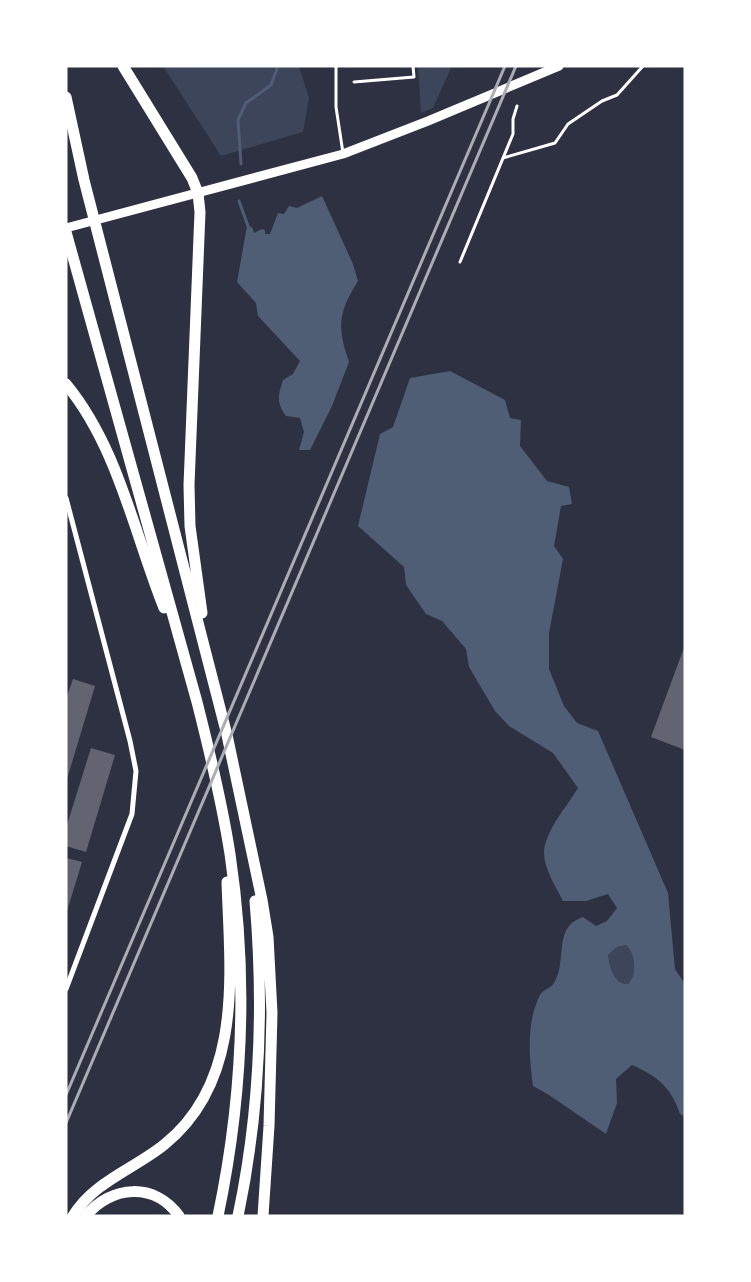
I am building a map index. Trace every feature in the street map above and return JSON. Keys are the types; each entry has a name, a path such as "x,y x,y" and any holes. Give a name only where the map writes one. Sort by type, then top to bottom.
{"highway":[{"path":"124,66 192,178 198,194 200,212 189,485 190,526 207,659"},
{"path":"66,97 103,253 240,792 262,900 271,976 271,1088 263,1216"},
{"path":"66,230 197,702 225,825 238,923 241,1008 234,1118 218,1216"},
{"path":"66,384 94,425 111,462 156,588 186,661"},
{"path":"238,1216 253,1125 260,1012 255,901 240,792"},
{"path":"74,1216 87,1198 175,1136 197,1109 213,1079 222,1051 230,986 225,825"},
{"path":"86,1216 92,1208 110,1196 127,1191 139,1191 157,1196 179,1216"}],"main road":[{"path":"66,230 343,154 478,101 559,66"}],"street":[{"path":"66,498 130,741 136,784 132,814 126,835 66,989"}],"lane":[{"path":"336,66 336,107 343,154"},
{"path":"354,82 414,77 414,66"},
{"path":"503,158 554,144 568,124 602,101 617,95 643,66"},
{"path":"460,262 513,134 513,120 517,106"}],"shaded area":[{"path":"163,66 299,66 309,98 303,132 221,156"},
{"path":"418,66 452,66 433,108 421,113"},
{"path":"322,196 353,264 358,281 346,302 341,329 349,362 332,406 310,450 299,450 304,432 300,418 286,416 279,403 279,399 283,380 293,374 300,361 258,316 256,303 237,282 247,226 252,227 254,233 262,229 265,230 265,234 270,234 278,213 284,214 289,206 297,208"},
{"path":"450,371 505,400 510,418 521,420 520,446 547,481 569,487 572,504 561,506 554,546 563,559 549,633 549,669 564,706 577,723 598,731 668,893 675,969 685,984 685,1117 680,1114 672,1096 656,1078 632,1065 616,1079 617,1103 606,1134 533,1086 530,1064 532,1017 540,995 553,985 558,974 567,928 573,922 583,917 596,926 607,921 617,908 608,894 586,901 563,901 546,865 545,845 557,819 578,788 553,753 509,726 495,711 469,667 466,649 442,621 426,614 406,585 404,567 358,526 380,434 393,427 410,378","holes":["626,945 632,954 634,970 628,984 619,981 613,974 608,955 617,947"]},
{"path":"626,945 632,954 634,964 633,975 628,984 619,981 613,974 608,955 617,947"}],"building":[{"path":"685,645 685,750 651,737"},
{"path":"73,679 95,686 67,779 66,699"},
{"path":"91,748 115,755 86,852 66,846 66,828"},
{"path":"66,858 82,862 67,911 66,911"}],"waterway":[{"path":"241,164 238,120 246,103 271,85 278,66"},
{"path":"239,201 249,229"}],"railway":[{"path":"66,1095 505,66"},
{"path":"66,1123 516,66"}]}
